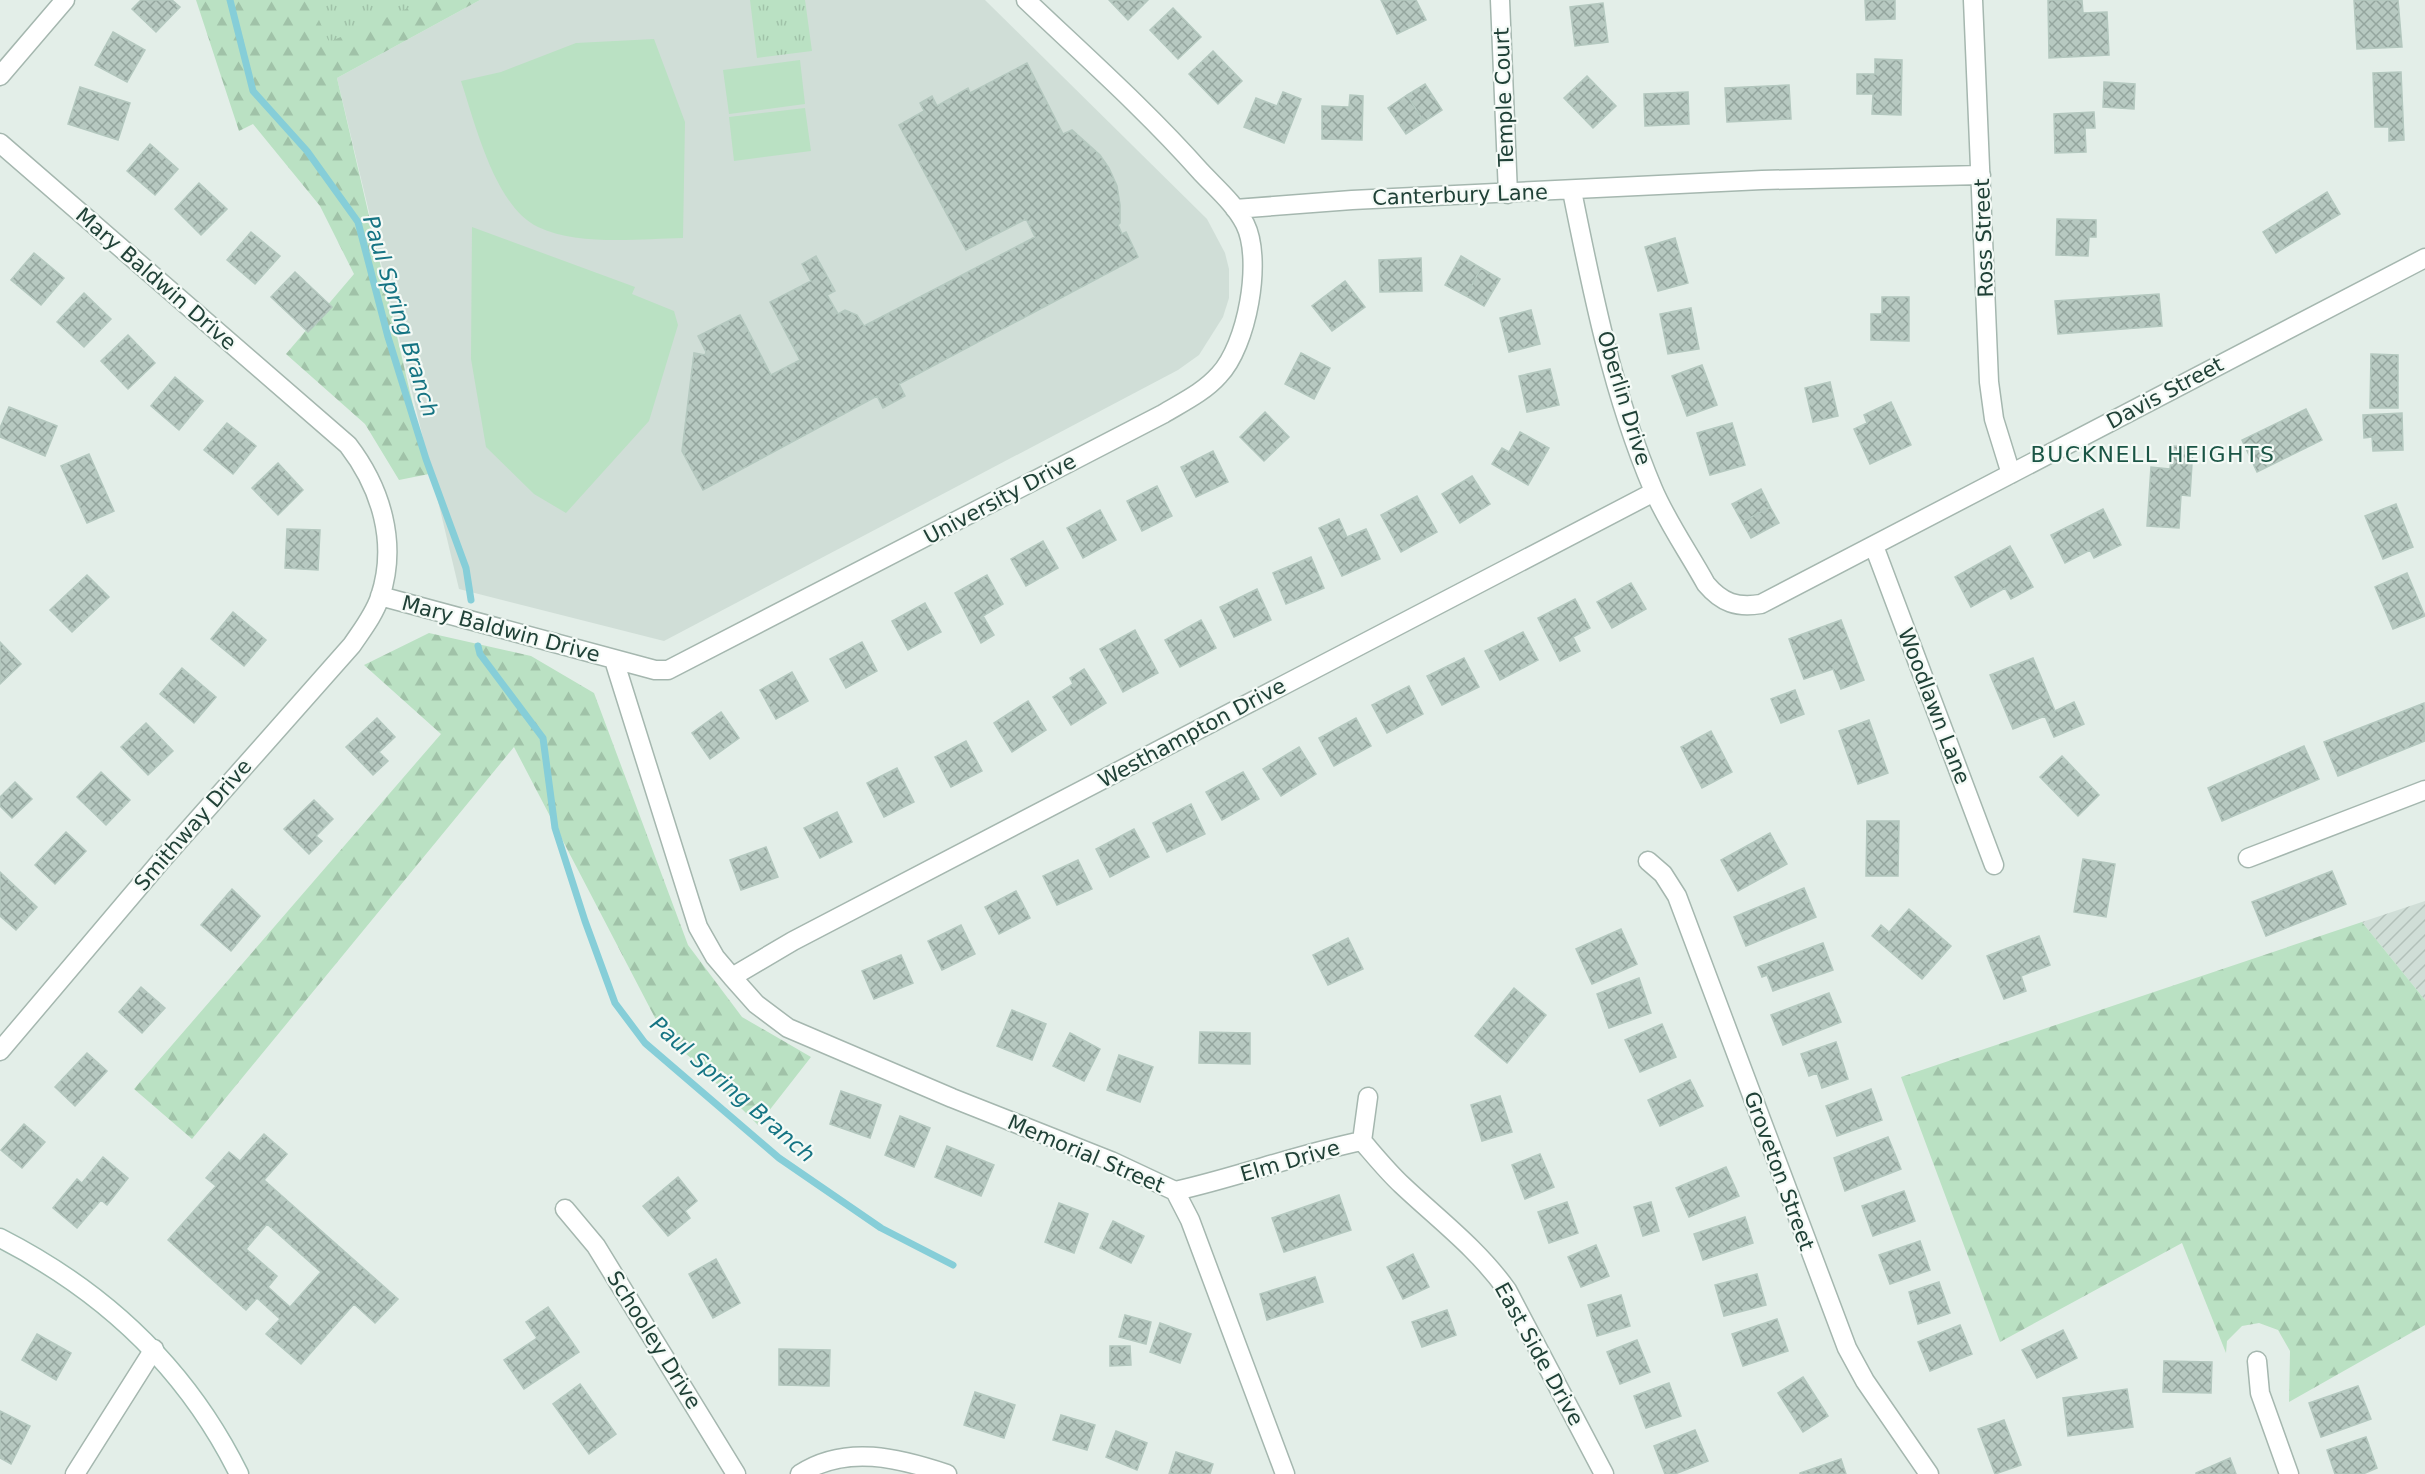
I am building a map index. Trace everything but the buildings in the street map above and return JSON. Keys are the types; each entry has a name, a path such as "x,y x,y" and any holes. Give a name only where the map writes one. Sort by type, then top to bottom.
{"street":[{"path":"0,76 65,0"},
{"path":"1026,0 1161,129 1235,209"},
{"name":"Temple Court","path":"1500,0 1508,194"},
{"name":"Ross Street","path":"1973,0 1989,382 1994,419 2011,474"},
{"name":"Mary Baldwin Drive","path":"0,143 348,445 367,470 380,500 386,540 380,596 614,660 698,927 715,957 732,977"},
{"name":"Canterbury Lane","path":"1235,209 1352,200 1762,180 1981,175"},
{"name":"Oberlin Drive","path":"1572,191 1585,257 1630,432 1654,492 1706,585 1716,596 1730,604 1746,607 1761,604 1874,546"},
{"name":"University Drive","path":"614,660 655,670 678,666 1163,414 1201,391 1232,359 1244,323 1249,296 1250,239 1235,209"},
{"name":"Davis Street","path":"1874,546 2425,258"},
{"name":"Westhampton Drive","path":"732,977 793,941 1654,492"},
{"name":"Woodlawn Lane","path":"1874,546 1994,865"},
{"name":"Smithway Drive","path":"0,1051 160,862 352,645 369,620 380,596"},
{"path":"2248,858 2425,790"},
{"name":"Groveton Street","path":"1648,861 1664,874 1677,896 1847,1348 1865,1381 1929,1474"},
{"name":"Memorial Street","path":"732,977 756,1004 788,1028 952,1098 1111,1161 1175,1191 1190,1220 1285,1474"},
{"name":"Elm Drive","path":"1175,1191 1221,1181 1318,1150 1362,1141 1368,1097"},
{"name":"East Side Drive","path":"1362,1141 1400,1184 1480,1256 1496,1274 1507,1290 1604,1474"},
{"name":"Schooley Drive","path":"565,1209 596,1246 736,1474"},
{"path":"0,1238 86,1288 154,1349 183,1382 216,1430 239,1474"},
{"path":"75,1474 154,1349"},
{"path":"2257,1361 2262,1400 2289,1474"},
{"path":"801,1474 834,1460 862,1456 906,1460 947,1474"}],"shaded area":[{"path":"480,0 985,0 1207,219 1225,253 1229,269 1229,298 1223,317 1199,355 1178,370 664,641 459,589 337,78"},
{"path":"2425,901 2425,1000 2362,922"}],"green space":[{"path":"196,0 480,0 337,78 429,474 399,480 365,424 286,354 354,274 320,206 253,124 239,131"},
{"path":"310,0 427,0 329,42"},
{"path":"750,0 805,0 812,51 757,58"},
{"path":"654,39 685,122 683,238 609,240 571,237 538,227 523,217 498,183 480,140 461,81 501,72 576,43"},
{"path":"800,60 805,104 729,114 723,70"},
{"path":"805,108 811,151 734,161 729,117"},
{"path":"472,227 635,287 632,294 674,311 678,325 649,421 566,513 534,494 486,447 471,359"},
{"path":"429,633 531,656 594,693 688,945 742,1017 811,1057 758,1125 691,1058 665,1037 514,747 192,1139 134,1089 441,734 364,665"},
{"path":"2362,922 2425,1000 2425,1325 2289,1402 2290,1351 2278,1330 2259,1323 2242,1326 2227,1341 2226,1353 2182,1243 2000,1342 1901,1077"}],"waterway":[{"name":"Paul Spring Branch","path":"230,0 253,91 307,151 358,222 388,337 426,459 466,568 471,600"},
{"name":"Paul Spring Branch","path":"478,646 480,654 543,738 555,828 585,921 615,1003 645,1043 779,1158 881,1228 953,1265"}],"district":[{"name":"BUCKNELL HEIGHTS","path":"2153,454"}]}
